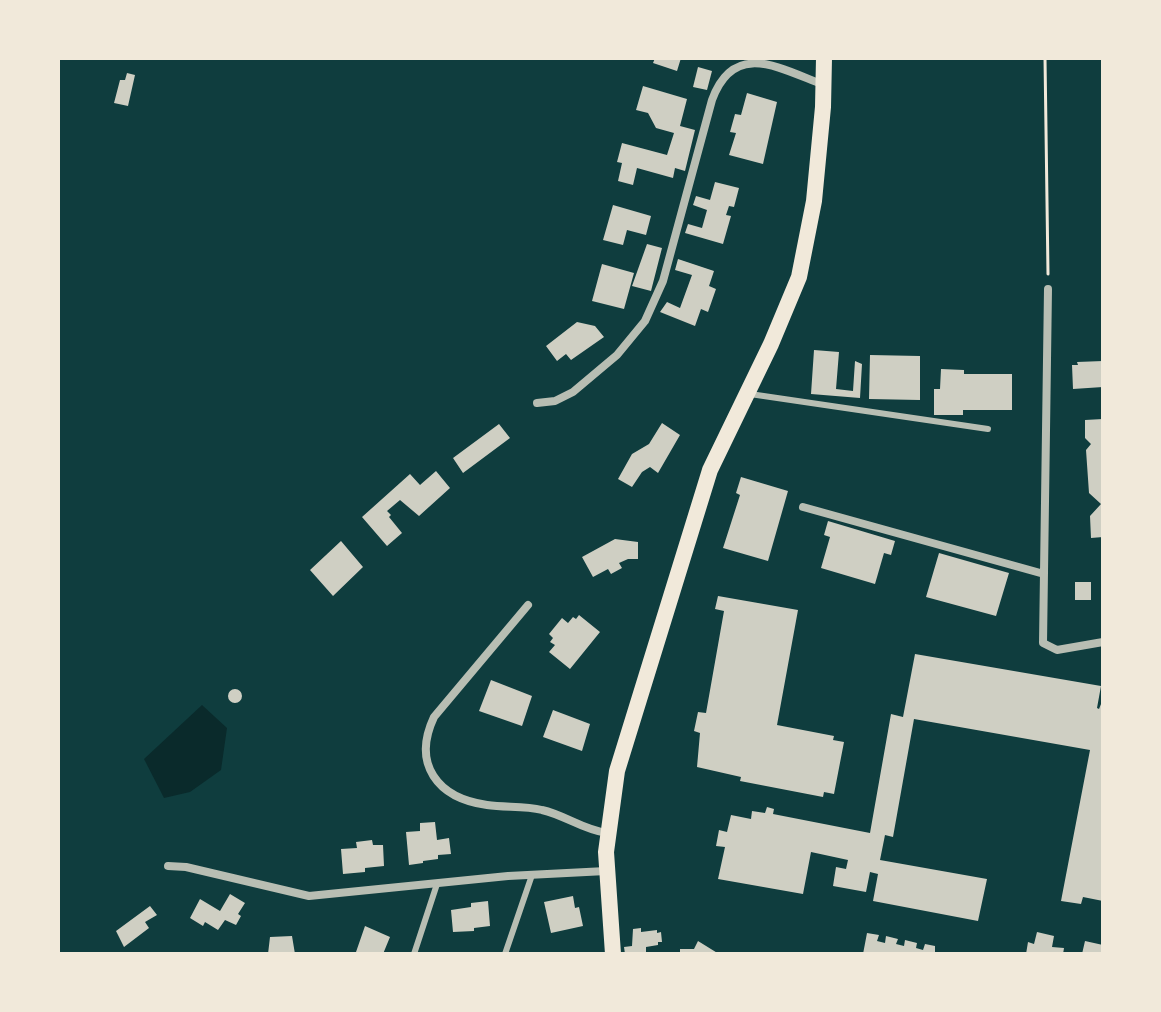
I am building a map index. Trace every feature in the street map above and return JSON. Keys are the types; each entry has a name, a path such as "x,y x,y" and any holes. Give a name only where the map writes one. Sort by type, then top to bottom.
{"main road":[{"path":"613,954 606,871 607,833 617,771 700,500 722,442 787,306 806,246 814,201 825,85 824,58"}],"street":[{"path":"537,403 555,401 573,392 617,355 645,321 663,281 712,100 722,77 746,65 766,64 825,85"},
{"path":"1048,289 1043,643 1057,650 1103,642"},
{"path":"803,507 1044,574"},
{"path":"528,605 434,717 427,735 426,764 436,780 468,801 534,808 607,833"},
{"path":"168,866 186,867 309,896 606,871"}],"lane":[{"path":"747,393 988,429"},
{"path":"505,954 532,875"},
{"path":"414,954 437,884"}],"path":[{"path":"1045,58 1048,289"}],"water":[{"path":"202,705 227,728 221,770 190,792 164,798 144,759"}],"building":[{"path":"655,58 681,58 677,71 653,63"},
{"path":"698,67 712,71 707,90 693,87"},
{"path":"127,73 135,75 128,106 114,103 120,80 125,80"},
{"path":"643,86 687,99 680,126 695,130 685,171 675,168 673,178 637,168 633,185 618,181 622,163 617,162 622,143 667,155 674,133 656,128 648,113 636,110"},
{"path":"747,93 777,102 763,164 729,155 736,133 730,132 735,114 741,115"},
{"path":"715,182 739,188 734,207 729,206 726,215 731,216 723,244 685,233 688,224 702,228 707,210 693,205 696,196 710,200"},
{"path":"613,205 651,216 646,235 627,230 623,245 603,240"},
{"path":"647,244 662,248 651,291 632,286"},
{"path":"678,259 714,271 709,286 716,289 708,312 701,309 695,326 660,312 667,302 680,308 692,275 675,270"},
{"path":"602,264 634,273 624,309 592,301"},
{"path":"577,322 595,326 604,337 571,360 566,354 557,361 546,346"},
{"path":"814,350 839,352 836,389 853,391 855,361 862,364 860,398 811,394"},
{"path":"870,355 920,356 920,400 869,399"},
{"path":"1103,361 1103,387 1073,389 1072,365"},
{"path":"941,369 964,370 964,374 1012,374 1012,410 963,410 963,415 934,415 934,389 940,389"},
{"path":"1103,419 1103,537 1091,538 1090,516 1101,504 1089,493 1086,450 1091,444 1085,438 1085,420"},
{"path":"662,423 680,435 658,473 650,467 642,472 632,487 618,479 632,454 649,444"},
{"path":"499,424 510,438 463,473 453,458"},
{"path":"436,471 450,488 419,516 400,500 387,511 402,533 387,546 362,517 410,474 420,485"},
{"path":"741,477 788,491 768,561 723,548 740,495 736,493"},
{"path":"828,521 895,541 891,555 884,553 875,584 821,568 830,537 824,535"},
{"path":"615,539 638,542 638,559 619,563 622,568 611,574 608,569 593,577 582,557"},
{"path":"341,541 363,567 333,596 310,570"},
{"path":"939,553 1009,573 996,616 926,597"},
{"path":"1075,582 1091,582 1091,600 1075,600"},
{"path":"718,596 798,610 777,725 834,736 833,740 844,742 834,794 824,792 823,797 740,781 741,777 697,767 700,733 694,731 698,712 706,713 724,611 715,609"},
{"path":"579,615 600,632 570,669 549,652 555,645 550,642 553,638 549,634 562,618 568,623"},
{"path":"915,654 1101,686 1097,708 1103,699 1103,901 1083,897 1081,904 1061,901 1090,750 914,719 893,837 885,835 880,860 987,879 978,921 873,901 878,874 870,872 866,892 833,886 836,867 846,869 848,860 811,852 803,894 718,879 725,847 716,846 719,830 727,832 731,815 751,819 752,811 765,813 767,807 774,809 773,814 870,833 891,714 903,717"},
{"path":"491,680 532,696 522,726 479,711"},
{"path":"235,689 242,696 235,703 228,696"},
{"path":"553,710 590,724 582,751 543,737"},
{"path":"435,822 437,840 449,838 451,854 409,865 406,832 420,831 420,823"},
{"path":"372,840 373,845 383,845 384,866 343,874 341,849 357,848 356,842"},
{"path":"230,894 245,903 236,925 225,920 218,930 190,918 200,899 220,911"},
{"path":"573,896 583,926 551,933 544,902"},
{"path":"488,901 490,926 453,932 451,910"},
{"path":"150,906 157,915 145,922 149,928 124,947 116,931"},
{"path":"365,926 390,937 383,954 356,952"},
{"path":"641,928 641,932 661,932 662,942 646,947 646,954 625,954 624,947 632,946 633,929"},
{"path":"1037,932 1054,936 1052,947 1064,948 1063,954 1026,954 1028,942 1034,944"},
{"path":"867,933 879,935 877,941 885,943 886,936 898,939 896,944 904,946 905,940 917,943 916,948 923,950 925,944 935,946 935,954 863,954"},
{"path":"292,936 295,954 268,954 270,937"},
{"path":"698,941 719,954 680,954 680,949 694,949"},
{"path":"1085,941 1103,945 1103,954 1082,954"}]}
